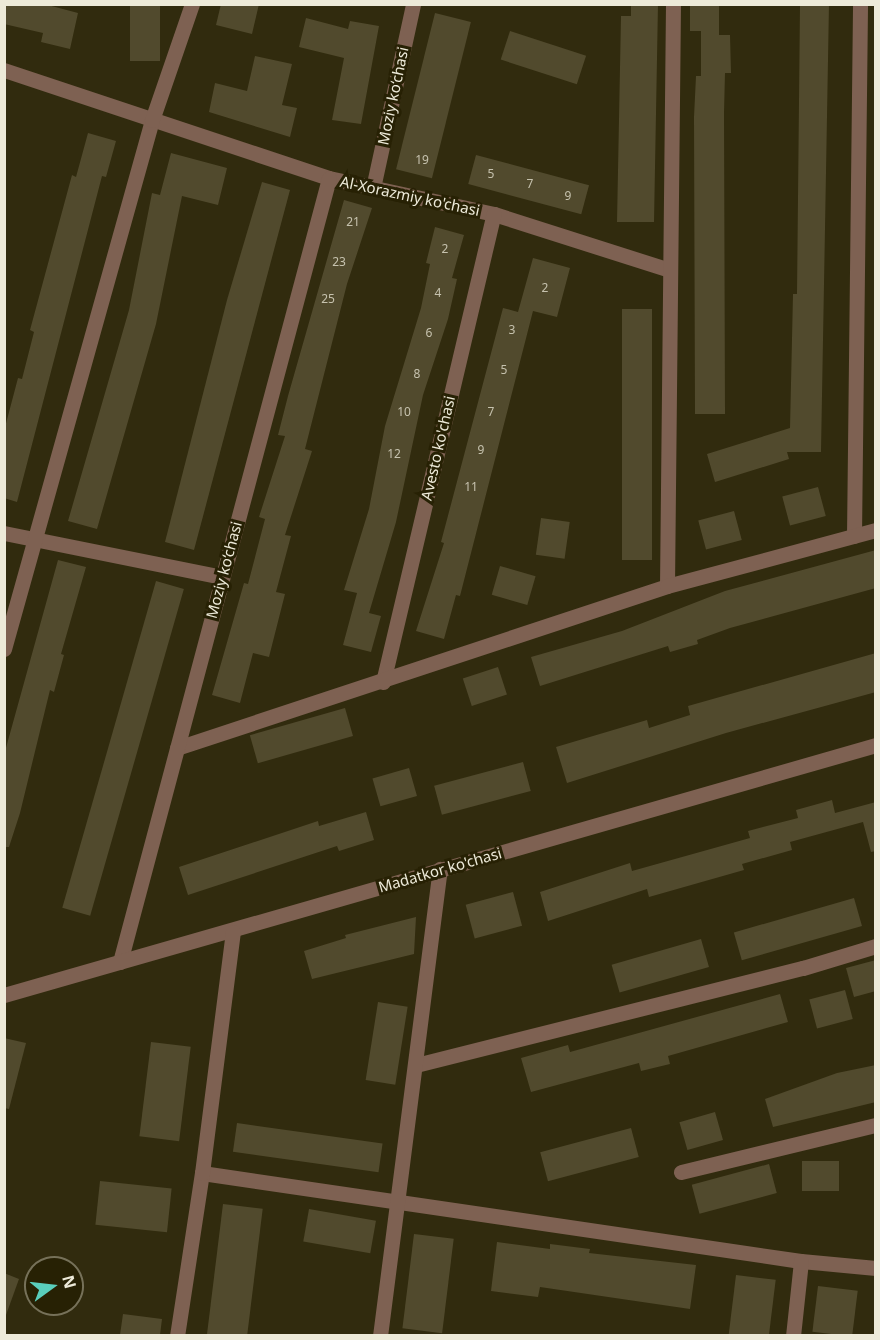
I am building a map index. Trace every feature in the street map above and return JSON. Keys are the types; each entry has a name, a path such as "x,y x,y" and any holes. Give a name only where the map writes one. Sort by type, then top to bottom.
{"street":[{"path":"4,649 152,120 192,4"},
{"name":"Moziy ko‘chasi","path":"373,188 413,4"},
{"path":"667,586 669,270 674,4"},
{"path":"854,536 860,4"},
{"name":"Al-Xorazmiy ko'chasi","path":"4,70 329,178 494,214 669,270"},
{"name":"Moziy ko‘chasi","path":"120,962 329,178"},
{"name":"Avesto ko'chasi","path":"383,682 494,214"},
{"path":"177,748 383,682 667,586 876,531"},
{"path":"4,533 222,577"},
{"name":"Madatkor ko'chasi","path":"4,995 233,932 440,869 876,746"},
{"path":"380,1335 440,869"},
{"path":"177,1335 202,1173 233,932"},
{"path":"416,1065 803,968 876,946"},
{"path":"681,1172 876,1125"},
{"path":"202,1173 801,1261 876,1269"},
{"path":"793,1335 801,1261"}],"building":[{"path":"4,4 44,4 78,13 70,49 41,42 43,33 4,24"},
{"path":"130,4 160,4 160,61 130,61"},
{"path":"221,4 259,4 252,34 216,25"},
{"path":"631,4 658,4 654,222 617,222 621,16 631,16"},
{"path":"690,4 719,4 719,35 730,35 731,73 725,73 724,113 725,414 695,414 694,117 696,76 701,76 701,31 690,31"},
{"path":"800,4 829,4 821,452 787,452 789,459 715,482 707,454 790,428 793,294 797,294"},
{"path":"435,13 471,22 432,178 396,169"},
{"path":"306,18 348,29 350,21 379,26 361,124 332,120 344,58 299,47"},
{"path":"510,31 586,56 577,84 501,60"},
{"path":"255,56 292,64 282,105 297,108 290,137 209,112 215,83 247,91"},
{"path":"88,133 116,141 106,177 102,176 17,502 4,498 4,431 18,378 22,379 34,332 30,330 72,175 76,177"},
{"path":"171,153 227,168 218,205 182,196 156,324 97,529 68,521 129,310 152,193 160,195"},
{"path":"476,155 589,185 581,214 468,184"},
{"path":"262,182 290,190 194,550 165,542 227,300"},
{"path":"344,200 372,208 347,284 305,449 312,451 285,535 291,536 276,592 285,594 269,657 253,653 240,703 212,695 244,583 248,584 265,519 259,517 285,436 278,435"},
{"path":"435,227 464,235 452,278 457,279 448,319 423,395 396,522 369,613 381,616 371,652 343,645 357,593 344,590 369,509 385,426 421,308 430,264 426,263"},
{"path":"533,258 570,268 557,317 533,311 460,596 456,595 444,639 416,631 444,543 441,542 503,308 518,312"},
{"path":"622,309 652,309 652,560 622,560"},
{"path":"818,487 826,516 790,526 782,497"},
{"path":"734,511 742,540 706,550 698,521"},
{"path":"541,518 570,522 565,559 536,555"},
{"path":"876,550 876,588 730,628 697,640 698,644 670,652 668,646 540,686 531,657 622,631 725,591"},
{"path":"58,560 86,567 61,654 64,655 54,692 50,690 20,813 9,847 4,847 4,755"},
{"path":"500,566 536,576 527,605 492,595"},
{"path":"156,581 184,589 90,916 62,908"},
{"path":"876,653 876,692 726,733 567,783 556,747 647,720 649,728 690,715 688,706"},
{"path":"498,667 507,695 472,706 463,678"},
{"path":"345,708 353,736 258,763 250,735"},
{"path":"523,762 531,791 442,815 434,786"},
{"path":"409,768 417,796 380,806 372,778"},
{"path":"832,800 835,813 876,802 876,851 871,852 863,822 790,842 792,850 742,864 744,870 649,897 647,889 548,921 540,892 630,863 632,871 750,838 748,831 798,818 796,810"},
{"path":"366,812 374,840 339,851 337,846 188,895 179,867 318,821 319,826"},
{"path":"513,892 522,926 475,938 466,905"},
{"path":"854,898 862,926 742,960 734,932"},
{"path":"416,917 414,954 312,979 304,951 346,938 345,935"},
{"path":"701,939 709,967 620,993 612,965"},
{"path":"876,960 876,991 854,997 846,968"},
{"path":"845,990 853,1019 817,1029 809,1000"},
{"path":"780,994 788,1022 668,1056 670,1064 641,1071 639,1063 531,1092 521,1058 568,1045 570,1052"},
{"path":"378,1002 408,1007 395,1085 366,1080"},
{"path":"4,1038 26,1043 9,1109 4,1108"},
{"path":"151,1042 191,1047 179,1141 139,1136"},
{"path":"876,1065 876,1102 773,1127 765,1099 837,1073"},
{"path":"715,1112 723,1140 687,1150 679,1122"},
{"path":"237,1123 383,1143 379,1172 233,1152"},
{"path":"631,1128 639,1157 548,1181 540,1152"},
{"path":"802,1161 839,1161 839,1191 802,1191"},
{"path":"769,1164 777,1193 699,1214 692,1185"},
{"path":"100,1181 172,1189 167,1232 95,1225"},
{"path":"223,1204 263,1209 247,1336 207,1335"},
{"path":"309,1209 376,1221 370,1253 303,1241"},
{"path":"414,1234 454,1239 442,1333 402,1328"},
{"path":"497,1242 550,1249 550,1244 590,1249 589,1253 696,1265 690,1309 540,1287 538,1297 491,1291"},
{"path":"4,1273 19,1279 6,1315 4,1315"},
{"path":"736,1275 776,1280 769,1336 729,1335"},
{"path":"818,1286 858,1291 852,1336 812,1332"},
{"path":"123,1314 162,1319 160,1335 120,1335"}]}
